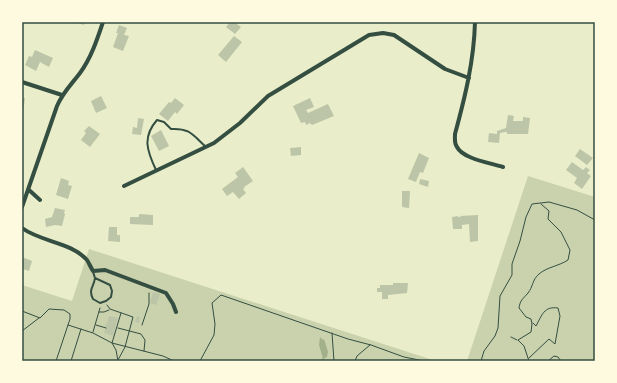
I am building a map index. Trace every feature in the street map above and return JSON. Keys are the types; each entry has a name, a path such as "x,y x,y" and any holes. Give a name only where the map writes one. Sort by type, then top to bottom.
{"street":[{"path":"22,207 57,106 62,95 80,73 88,60 97,41 103,22"},
{"path":"475,22 473,57 455,134 455,142 457,147 467,156 503,167"},
{"path":"124,186 206,147 226,134 268,96 369,35 383,33 394,35 445,69 469,78"},
{"path":"22,82 62,95"},
{"path":"29,190 40,200"},
{"path":"22,228 30,234 68,247 87,260 93,271 105,270 166,293 176,312"}],"lane":[{"path":"156,171 148,153 147,140 151,127 157,120 164,122 171,129 181,128 190,132 206,147"},
{"path":"93,271 95,278 91,289 92,299 100,303 106,301 111,296 112,291 110,285 95,278"}],"path":[{"path":"481,361 484,351 495,336 498,328 500,296 512,275 512,264 526,217 532,204 549,202 577,210 595,220"},
{"path":"511,337 518,340 524,346 529,360 549,339 555,344 560,316 558,308 551,307 546,310 536,326 531,319 526,317 518,308 520,301 530,291 532,282 540,273 568,260 570,250 561,232 548,219 549,211 541,204"},
{"path":"142,325 149,304 149,287"},
{"path":"200,361 214,335 212,303 221,295 348,339 371,345 404,357 424,361"},
{"path":"106,301 110,309 133,317 126,347 118,360"},
{"path":"93,333 100,303"},
{"path":"22,331 40,318 49,309 64,310 70,314 70,319 56,361"},
{"path":"99,312 104,312 110,309"},
{"path":"22,311 40,318"},
{"path":"118,360 116,350 112,343 121,313"},
{"path":"518,340 531,332 532,322"},
{"path":"68,325 93,333 112,343 163,356 174,361"},
{"path":"95,325 106,328"},
{"path":"117,328 141,334 145,340 146,348 144,352"},
{"path":"71,361 81,329"},
{"path":"332,333 334,361"},
{"path":"355,361 357,356 371,345"},
{"path":"548,361 554,356 558,357 561,361"}],"shaded area":[{"path":"528,176 595,197 595,361 467,361"},
{"path":"89,249 436,361 22,361 22,285 72,301"},
{"path":"320,337 323,340 324,339 328,352 327,357 323,359 319,345"}],"building":[{"path":"75,22 84,22 84,25"},
{"path":"230,22 234,22 241,27 235,34 226,27"},
{"path":"119,25 127,28 124,35 129,36 123,51 113,47"},
{"path":"234,36 242,42 226,62 218,55"},
{"path":"35,50 53,58 49,67 40,62 36,71 25,65 29,56 32,57"},
{"path":"101,96 107,108 96,113 91,101"},
{"path":"22,98 25,98 23,113 22,113"},
{"path":"175,98 184,105 177,114 175,112 168,121 159,114 169,102 171,103"},
{"path":"310,98 314,107 306,110 308,113 328,104 334,116 312,125 310,123 306,125 305,122 301,123 293,106"},
{"path":"508,115 514,116 513,121 523,121 523,117 530,118 528,134 507,134 507,132 500,133 499,143 488,142 489,133 497,134 497,131 506,128"},
{"path":"138,118 144,119 141,135 132,134 133,127 137,128"},
{"path":"89,126 100,134 90,147 81,140 86,133 84,131"},
{"path":"161,130 169,146 159,151 151,136"},
{"path":"301,147 301,155 291,156 290,148"},
{"path":"580,149 593,158 587,165 575,156"},
{"path":"419,153 429,158 423,173 420,172 416,182 408,179"},
{"path":"572,162 583,170 586,167 590,170 587,173 591,176 582,189 574,183 577,178 566,170"},
{"path":"243,167 253,181 244,187 245,188 243,189 246,193 239,199 233,192 227,196 222,189 238,177 235,173"},
{"path":"61,178 69,181 68,185 72,186 68,199 56,195"},
{"path":"420,179 429,181 428,187 419,184"},
{"path":"402,191 410,191 409,208 402,207"},
{"path":"55,208 65,210 62,226 55,225 46,227 45,219 52,217"},
{"path":"139,214 153,215 153,225 130,224 130,217 139,217"},
{"path":"478,215 478,241 470,242 469,224 462,225 462,229 453,229 452,217"},
{"path":"109,227 117,227 117,235 120,235 120,242 108,241"},
{"path":"22,257 32,261 29,271 22,269"},
{"path":"393,283 408,283 407,293 388,295 388,299 382,299 382,292 377,292 377,288 380,288 380,285 393,285"},
{"path":"153,292 160,294 156,305 150,303"},
{"path":"109,316 118,318 113,336 104,333 105,325"},
{"path":"137,316 140,317 139,323 135,322"}]}
